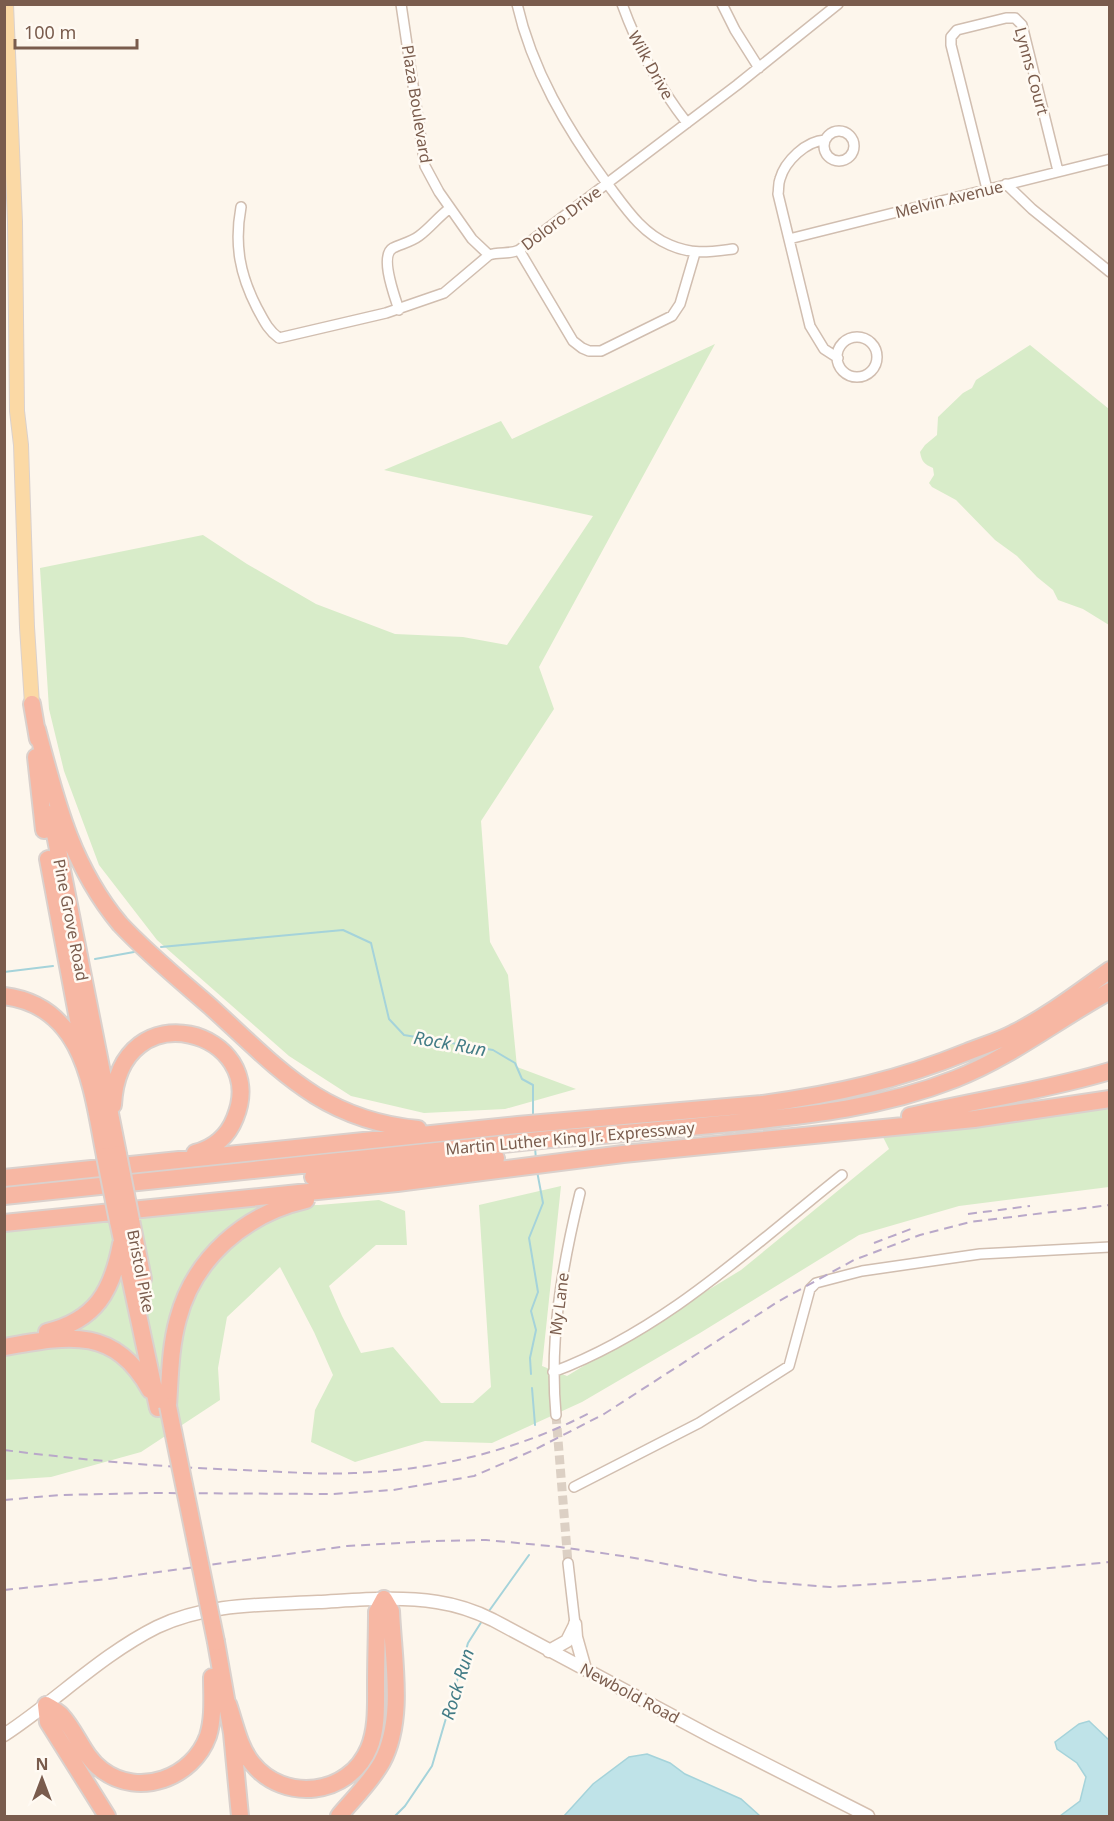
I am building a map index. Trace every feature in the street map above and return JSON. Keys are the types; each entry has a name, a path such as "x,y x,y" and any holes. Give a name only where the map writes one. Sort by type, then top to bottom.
{"highway":[{"name":"Pine Grove Road","path":"32,704 71,924 114,1136"},
{"name":"Pine Grove Road","path":"32,704 46,845 88,1073"},
{"path":"37,729 58,810 74,853 100,899 130,934 281,1070 309,1093 333,1107 369,1121 418,1129 476,1130 517,1146 550,1142 604,1128 822,1095 886,1081 1013,1034 1110,970"},
{"path":"967,1052 1047,1005 1110,960"},
{"name":"Martin Luther King Jr. Expressway","path":"550,1142 820,1114 880,1104 938,1086 993,1062 1110,991"},
{"path":"4,996 26,1001 52,1015 72,1038 88,1073 111,1155"},
{"path":"114,1136 115,1085 121,1067 131,1053 143,1042 159,1036 181,1034 196,1036 212,1042 229,1059 239,1082 239,1106 230,1128 221,1140 207,1149 176,1159"},
{"path":"910,1116 958,1104 1019,1094 1110,1071"},
{"path":"163,1407 178,1319 193,1282 217,1249 249,1223 284,1206 397,1183 517,1146 550,1142 974,1119 1110,1099"},
{"name":"Martin Luther King Jr. Expressway","path":"550,1142 702,1139 910,1116 1110,1099"},
{"path":"4,1178 476,1130"},
{"name":"Bristol Pike","path":"114,1136 111,1155 163,1407"},
{"name":"Martin Luther King Jr. Expressway","path":"4,1196 517,1146"},
{"name":"Martin Luther King Jr. Expressway","path":"4,1208 517,1146"},
{"path":"4,1173 28,1174"},
{"path":"4,1223 397,1183"},
{"path":"4,1340 54,1330 72,1323 90,1311 104,1296 113,1278 124,1220"},
{"path":"122,1240 163,1407 211,1643 228,1704 246,1753 253,1765 270,1779 284,1786 304,1790 325,1787 345,1778 362,1762 373,1738 376,1709 377,1612 384,1599"},
{"path":"4,1347 66,1337 100,1343 125,1358 139,1372 163,1407"},
{"path":"339,1816 378,1767 386,1753 394,1727 396,1700 391,1611 384,1599"},
{"path":"46,1705 61,1714 87,1754 103,1770 129,1781 144,1783 158,1781 184,1769 204,1744 212,1720 211,1643"},
{"path":"212,1677 225,1764 229,1816"},
{"path":"228,1704 240,1816"},
{"path":"46,1705 48,1722 107,1816"}],"main road":[{"name":"Pine Grove Road","path":"6,4 17,298 21,332 24,411 21,445"},
{"name":"Pine Grove Road","path":"17,298 10,373 21,445 32,704"},
{"name":"Newbold Road","path":"4,1735 130,1643 156,1628 181,1618 238,1607 384,1599 437,1602 478,1613 493,1620 868,1816"},
{"path":"549,1651 567,1641 575,1624"},
{"path":"575,1624 576,1637 585,1669"}],"street":[{"name":"Plaza Boulevard","path":"401,4 425,166 472,239 489,255"},
{"path":"517,4 523,28 550,93 586,154 634,220 645,231 669,245 695,253 733,249"},
{"name":"Wilk Drive","path":"622,4 650,70 687,123"},
{"path":"722,4 759,68"},
{"name":"Doloro Drive","path":"489,255 519,250 759,68 833,6"},
{"name":"Lynns Court","path":"987,189 951,45 951,37 957,30 1006,18 1015,18 1019,21 1058,171"},
{"path":"825,140 812,143 793,157 780,179 778,194 810,326 824,349 838,358 840,367 845,372 857,376 863,375 874,367 876,352 868,340 855,337 844,342 840,347 838,358"},
{"name":"Melvin Avenue","path":"789,239 1110,159"},
{"path":"1006,184 1032,209 1110,272"},
{"path":"242,207 238,230 242,275 268,330 279,338 399,310 444,293 489,255"},
{"path":"399,310 387,255 391,249 418,237 436,218 450,208"},
{"path":"519,250 573,341 582,348 597,352 672,316 680,304 695,253"},
{"path":"553,1372 610,1346 679,1306 740,1260 842,1175"},
{"name":"My Lane","path":"556,1415 553,1372 559,1292 580,1193"},
{"path":"574,1487 699,1423 789,1366 810,1289 816,1283 862,1271 980,1254 1110,1247"},
{"path":"568,1563 575,1624"}],"green space":[{"path":"715,344 539,667 554,709 481,821 490,942 508,975 517,1067 576,1089 505,1109 424,1113 351,1096 289,1056 157,940 99,865 64,771 49,709 40,568 203,535 247,564 316,604 395,634 463,637 507,645 593,516 384,470 501,421 512,439"},
{"path":"1030,345 1109,409 1109,625 1083,609 1058,600 1053,590 1017,556 995,540 956,500 932,487 929,483 934,475 933,468 924,462 920,452 937,435 938,417 963,393 972,388 976,380"},
{"path":"1109,1106 1109,1187 959,1206 859,1235 700,1333 582,1402 492,1443 425,1441 355,1462 311,1442 315,1410 333,1375 314,1332 280,1267 227,1317 218,1368 220,1400 141,1452 51,1477 5,1480 4,1232 246,1206 319,1205 379,1200 405,1211 407,1245 376,1245 329,1286 342,1316 361,1353 393,1347 441,1403 473,1403 491,1387 479,1205 561,1186 542,1366 567,1376 741,1270 889,1149 880,1131"}],"water":[{"path":"1089,1721 1109,1740 1109,1816 1060,1816 1080,1801 1086,1777 1077,1763 1057,1749 1055,1742 1079,1724"},
{"path":"647,1754 670,1763 685,1774 741,1799 760,1816 564,1816 593,1784 629,1757"}],"waterway":[{"name":"Rock Run","path":"161,947 343,930 371,943 389,1019 404,1035 493,1050 515,1063 522,1079 533,1085 533,1118"},
{"name":"Rock Run","path":"95,959 134,952"},
{"name":"Rock Run","path":"4,972 53,966"},
{"name":"Rock Run","path":"535,1147 536,1160"},
{"name":"Rock Run","path":"531,1374 530,1358 536,1330 531,1311 538,1292 529,1238 543,1203 537,1171"},
{"name":"Rock Run","path":"532,1388 535,1425"},
{"name":"Rock Run","path":"489,1611 529,1555"},
{"name":"Rock Run","path":"395,1816 405,1806 432,1766 468,1643 482,1621"}],"tunnel":[{"path":"556,1415 568,1563"}],"railway":[{"path":"4,1500 60,1495 149,1493 332,1494 393,1490 474,1476 534,1450 604,1414 779,1301 854,1260 920,1235 970,1222 1110,1205"},
{"path":"968,1214 1030,1206"},
{"path":"874,1243 916,1227"},
{"path":"4,1450 122,1463 210,1469 326,1474 385,1471 416,1468 477,1456 537,1437 593,1411"},
{"path":"4,1590 108,1579 347,1546 434,1541 486,1540 560,1547 629,1557 756,1581 830,1587 920,1581 1110,1562"}]}
